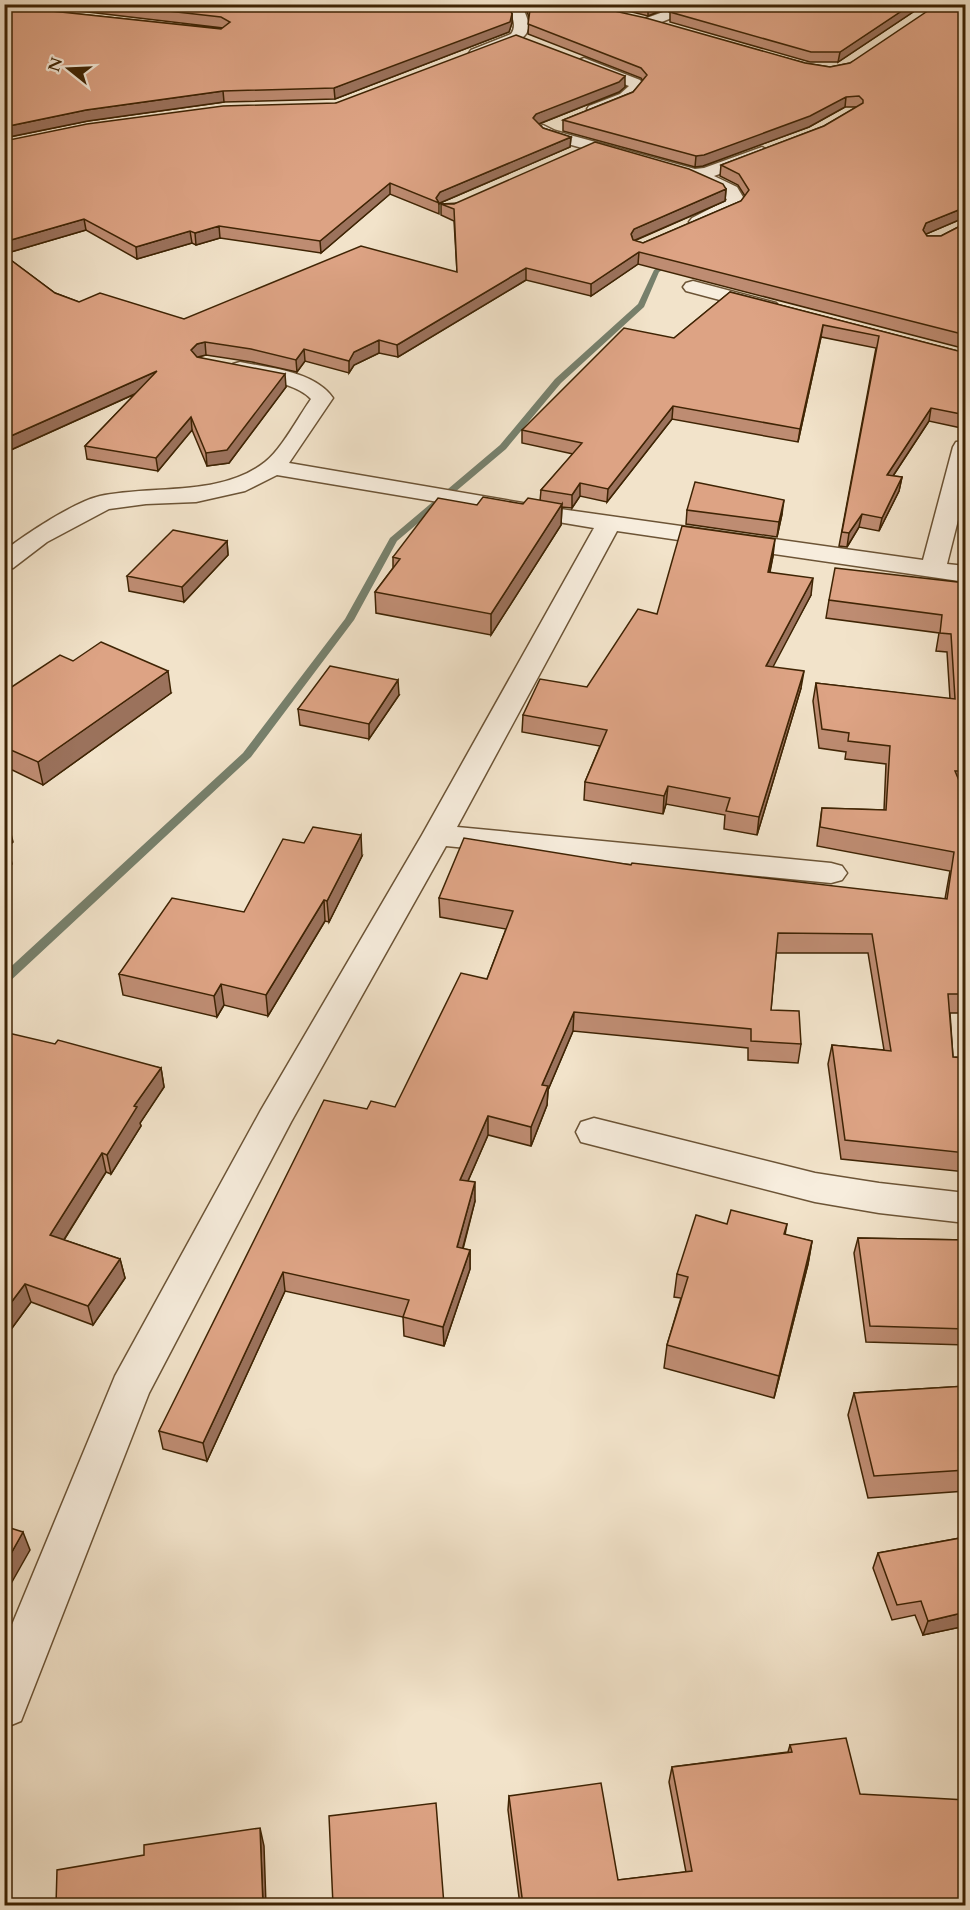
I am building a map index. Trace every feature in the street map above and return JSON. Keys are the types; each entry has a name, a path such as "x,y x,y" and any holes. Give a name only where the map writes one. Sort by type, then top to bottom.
{"street":[{"path":"457,61 522,39 521,20 514,4"},
{"path":"670,28 644,21 700,4"},
{"path":"570,58 635,83 637,87 626,97 585,113"},
{"path":"564,121 543,130 590,147 695,174 732,191 737,202 732,207 682,229"},
{"path":"695,174 707,173 783,144"},
{"path":"568,156 590,147"},
{"path":"693,287 784,311"},
{"path":"4,563 38,537 103,503 146,497 196,495 232,489 274,467 322,398 313,388 291,380 252,370 218,365"},
{"path":"933,569 964,447"},
{"path":"274,467 389,489 966,574"},
{"path":"4,1704 130,1389 274,1120 437,835 609,523"},
{"path":"437,835 831,873"},
{"path":"594,1132 664,1148 793,1183 884,1199 966,1208"}],"building":[{"path":"106,4 508,4 512,14 510,22 334,88 223,91 86,110 4,127 4,6 221,29 230,22 221,17"},
{"path":"528,4 583,4 646,18 805,63 830,67 850,63 938,4 966,4 966,207 926,223 923,230 927,236 941,236 966,223 966,335 639,252 591,284 526,268 397,345 379,340 354,352 349,361 304,349 296,360 251,349 205,342 197,344 191,350 197,357 285,374 227,450 206,453 191,417 156,458 85,446 157,371 4,439 4,255 55,293 79,302 100,293 184,319 361,246 457,272 454,209 441,204 454,204 595,142 689,169 723,184 726,189 634,229 631,234 633,240 643,243 741,201 749,190 739,174 721,165 824,126 863,103 859,96 846,97 810,116 696,156 563,120 633,92 647,75 641,68 528,24 530,10"},
{"path":"689,4 912,4 840,52 811,52 670,12"},
{"path":"516,35 625,76 619,82 536,114 533,118 543,128 571,137 440,192 436,198 439,203 390,183 320,241 219,226 195,233 190,231 136,247 84,219 4,242 4,141 87,124 223,106 336,103"},
{"path":"730,292 966,353 966,415 931,408 887,475 902,477 882,518 862,514 849,533 842,532 879,336 823,325 800,429 673,406 608,489 580,483 572,495 541,490 582,443 522,430 624,328 674,338"},
{"path":"695,482 784,500 779,522 687,510"},
{"path":"483,497 523,504 528,498 562,504 491,614 375,592 400,559 393,557 438,498 477,505"},
{"path":"682,526 775,539 768,572 813,578 766,666 804,671 759,817 726,811 730,798 668,786 664,796 585,782 607,730 523,715 540,679 587,687 638,609 657,614"},
{"path":"173,530 227,541 182,587 127,576"},
{"path":"835,568 966,583 966,771 955,771 966,797 966,994 948,994 953,1057 966,1058 966,1153 845,1140 832,1045 891,1051 872,934 778,933 771,1010 799,1011 801,1044 751,1041 751,1029 574,1012 542,1085 548,1086 531,1127 488,1116 460,1180 475,1182 457,1247 470,1250 443,1327 403,1317 409,1300 283,1272 203,1443 159,1431 324,1100 367,1109 371,1101 395,1107 461,973 487,979 513,911 439,898 464,838 631,865 632,863 947,899 954,852 820,827 822,808 886,810 890,746 848,741 849,733 822,729 816,683 955,699 951,634 940,633 942,615 829,600"},
{"path":"101,642 168,671 38,762 4,747 4,692 60,655 73,661"},
{"path":"330,666 398,680 369,724 298,709"},
{"path":"313,827 361,835 327,901 324,900 266,995 221,984 214,996 119,974 172,898 244,912 283,839 304,843"},
{"path":"4,1032 55,1044 58,1040 161,1068 134,1106 137,1107 107,1155 102,1153 50,1235 120,1259 88,1306 25,1284 4,1312"},
{"path":"731,1210 787,1224 784,1234 812,1241 779,1376 667,1345 688,1277 677,1274 696,1215 727,1224"},
{"path":"858,1238 966,1240 966,1329 870,1326"},
{"path":"966,1386 966,1470 874,1476 854,1393"},
{"path":"4,1526 23,1532 4,1566"},
{"path":"966,1537 966,1612 928,1621 921,1601 897,1605 878,1553"},
{"path":"846,1738 860,1794 966,1800 966,1905 523,1905 509,1796 601,1783 618,1880 692,1871 672,1767 792,1752 790,1745"},
{"path":"436,1803 444,1905 333,1905 329,1816"},
{"path":"260,1828 263,1905 56,1905 57,1870 144,1855 144,1845"}],"waterway":[{"path":"4,980 247,755 349,620 393,540 503,447 558,381 641,305 656,271 672,262"}]}
